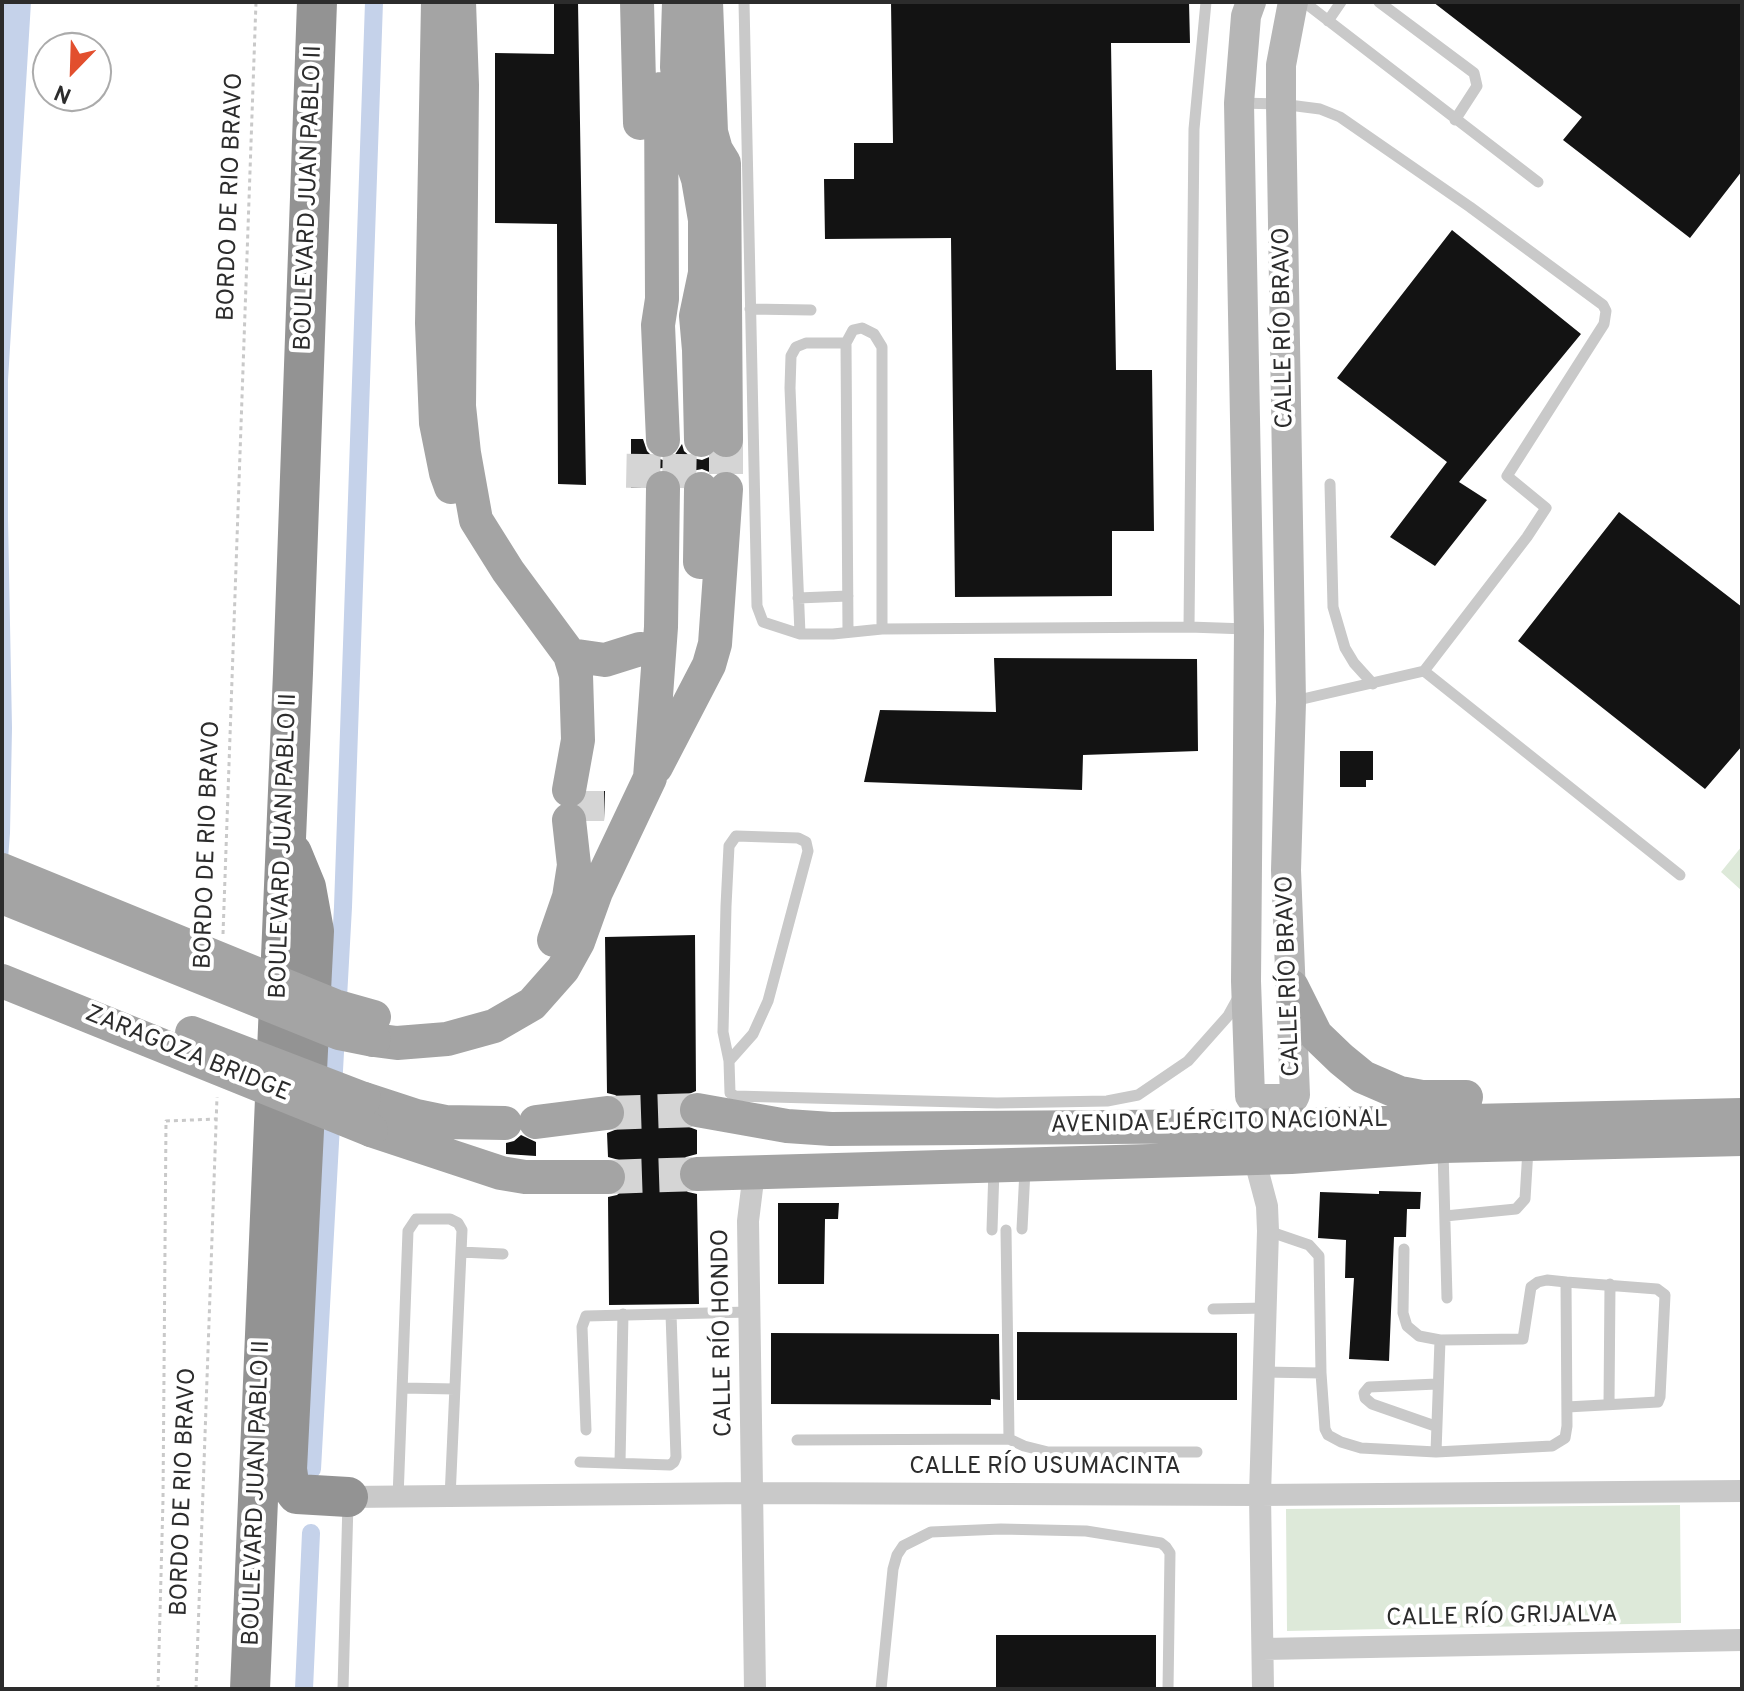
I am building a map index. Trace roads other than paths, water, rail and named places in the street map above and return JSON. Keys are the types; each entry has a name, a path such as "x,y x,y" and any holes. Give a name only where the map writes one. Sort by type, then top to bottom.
{"highway":[{"name":"BOULEVARD JUAN PABLO II","path":"250,1689 317,2"},
{"path":"286,836 306,887 314,931 287,1469 289,1483 297,1494 348,1497"}],"main road":[{"path":"2,897 339,1033 456,1015 498,1000 532,973 556,937 569,897 574,865 578,805 576,675 570,655 451,487 436,423 432,323 438,2"},
{"path":"459,2 462,85 459,406 476,520"},
{"path":"637,2 647,396 683,440"},
{"path":"660,2 662,299 659,315 683,440"},
{"path":"679,2 677,67 686,143 698,179 705,220 705,273 690,330 683,440"},
{"path":"683,440 724,163 711,132 706,2"},
{"path":"659,315 690,330"},
{"path":"650,778 640,649 682,488"},
{"path":"650,778 661,627 682,488"},
{"path":"2,870 335,1006 374,1029 421,1042 472,1034 494,1026 532,1004 563,969 578,942 596,892 650,778 704,677 715,644 682,488"},
{"path":"570,655 605,660 640,649"},
{"path":"2,959 501,1173 525,1177 608,1177"},
{"name":"ZARAGOZA BRIDGE","path":"2,981 368,1114"},
{"path":"1292,987 1316,1035 1363,1077 1400,1093 1422,1097 1742,1096"},
{"name":"AVENIDA EJÉRCITO NACIONAL","path":"697,1110 773,1124 831,1129 1245,1126 1742,1115"},
{"path":"368,1114 416,1116 445,1122 520,1123 607,1113"},
{"path":"1254,1157 1258,1149 1266,1144 1403,1136 1490,1119"},
{"name":"AVENIDA EJÉRCITO NACIONAL","path":"697,1174 1291,1157 1443,1146 1742,1139"}],"street":[{"name":"CALLE RÍO BRAVO","path":"1251,2 1246,16 1239,103 1249,630 1246,981 1252,1099 1293,1099 1295,1095 1286,870 1291,702 1281,104 1281,65 1293,2"},
{"path":"1249,630 1290,632"},
{"path":"1249,786 1289,785"},
{"path":"1254,1157 1267,1206 1268,1231 1260,1495 1263,1689"},
{"path":"1267,1206 1291,1157"},
{"name":"CALLE RÍO HONDO","path":"754,1172 748,1221 755,1689"},
{"name":"CALLE RÍO USUMACINTA","path":"348,1497 1742,1491"},
{"name":"CALLE RÍO GRIJALVA","path":"1263,1649 1742,1640"}],"lane":[{"path":"744,2 757,606 763,622 800,634 882,629 1189,627 1249,630"},
{"path":"1189,627 1194,129 1206,2"},
{"path":"1304,2 1538,182"},
{"path":"1328,21 1341,2"},
{"path":"1379,2 1474,73 1477,86 1455,120"},
{"path":"1239,103 1320,109 1340,117 1470,207 1603,305 1606,311 1604,324 1507,476 1546,508 1424,671 1291,702"},
{"path":"750,309 811,310"},
{"path":"848,632 846,343 853,330 862,328 879,339 882,347 882,629"},
{"path":"800,634 791,356 796,347 806,343 846,343"},
{"path":"1330,484 1333,607 1345,648 1373,684"},
{"path":"798,598 848,596"},
{"path":"1424,671 1680,875"},
{"path":"729,1061 753,1034 768,1001 808,851 803,839 736,836 730,843 723,1032 729,1061 730,1093 735,1096 997,1103 1107,1101 1138,1095 1188,1061 1228,1016 1246,981"},
{"path":"1445,1216 1516,1209 1525,1199 1528,1145"},
{"path":"1443,1146 1447,1298"},
{"path":"1010,1165 1022,1229"},
{"path":"992,1230 1010,1165"},
{"path":"398,1499 408,1231 416,1219 450,1219 458,1223 462,1230 450,1498"},
{"path":"1006,1230 1009,1439"},
{"path":"1268,1231 1309,1245 1319,1256 1325,1429 1332,1439 1361,1448 1436,1452 1552,1446 1565,1438 1566,1282"},
{"path":"1404,1249 1403,1313 1407,1326 1419,1336 1440,1340 1523,1339 1531,1287 1547,1280 1657,1289 1665,1295 1658,1402 1567,1407"},
{"path":"461,1252 503,1254"},
{"path":"1609,1404 1610,1284"},
{"path":"1213,1309 1266,1308"},
{"path":"586,1430 582,1324 586,1316 749,1312"},
{"path":"620,1463 623,1314"},
{"path":"580,1462 670,1465 675,1460 671,1314"},
{"path":"1436,1452 1440,1340"},
{"path":"1263,1372 1321,1373"},
{"path":"1435,1426 1372,1404 1364,1393 1369,1387 1437,1384"},
{"path":"403,1388 455,1389"},
{"path":"797,1440 1009,1439 1048,1452 1197,1452"},
{"path":"343,1689 348,1497"},
{"path":"881,1689 893,1569 903,1546 931,1532 1001,1529 1086,1531 1161,1543 1166,1547 1170,1553 1168,1689"}],"water":[{"path":"2,2 31,2 8,380 12,728 10,833 2,938"}],"waterway":[{"path":"312,1469 343,907 374,2"},
{"path":"304,1689 311,1533"}],"tunnel":[{"path":"643,488 644,439"},
{"path":"679,488 680,440"},
{"path":"726,440 726,489"},
{"path":"587,791 587,821"},
{"path":"607,1113 697,1110"},
{"path":"608,1177 697,1174"}]}
